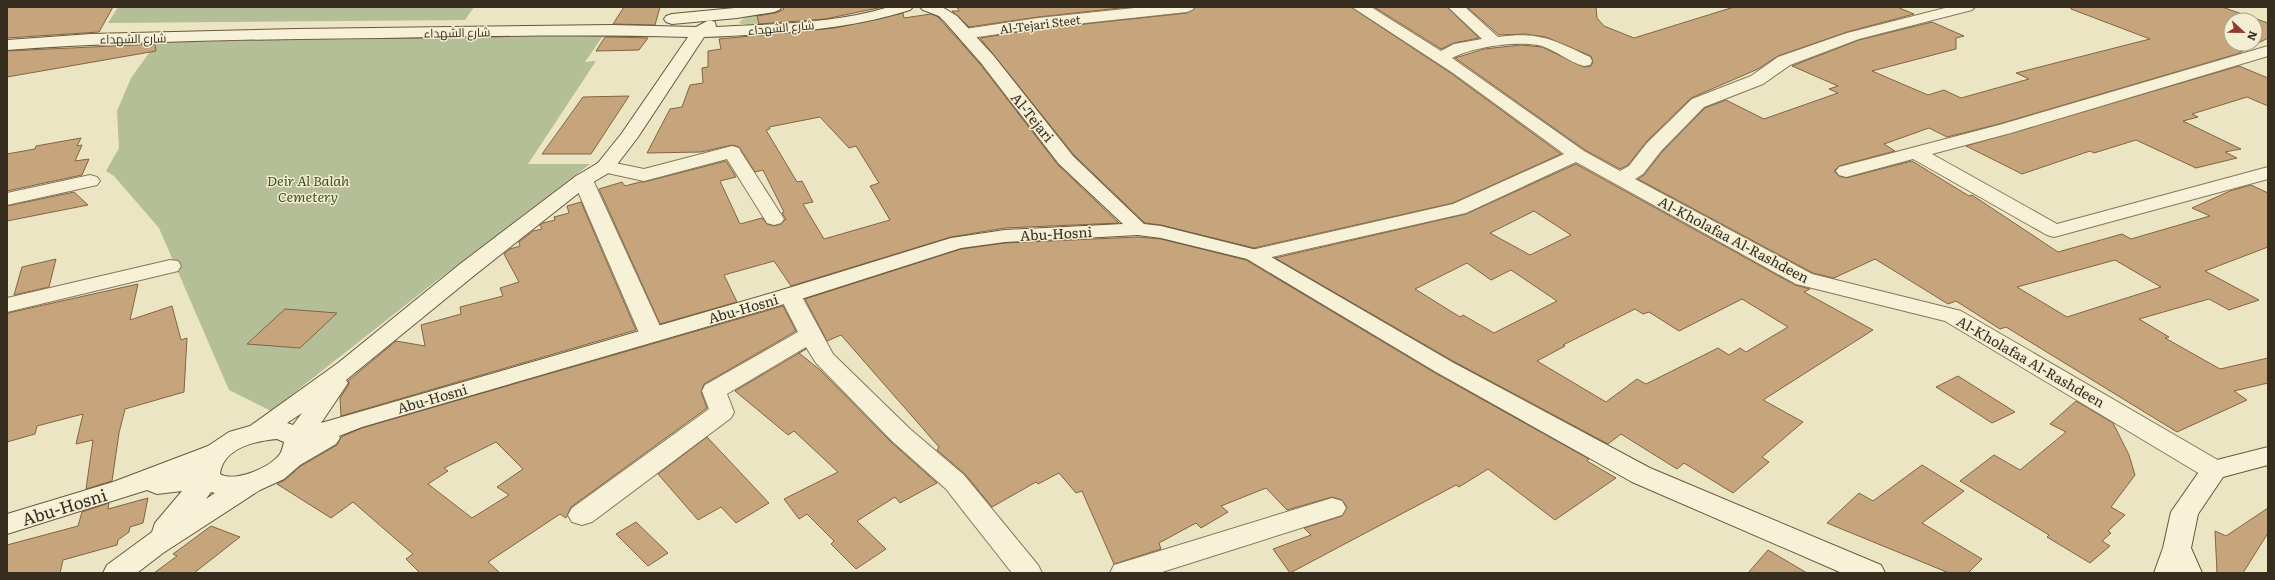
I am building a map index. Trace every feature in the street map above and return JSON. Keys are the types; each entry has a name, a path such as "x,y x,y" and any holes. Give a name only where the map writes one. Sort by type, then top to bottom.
{"street":[{"name":"شارع الشهداء","path":"7,35 98,28 630,21 723,14 774,7"},
{"name":"شارع الشهداء","path":"7,45 91,39 304,34 612,30 699,32 779,29 872,18 904,7"},
{"name":"Al-Tejari","path":"928,7 944,13 965,34 1066,160 1129,218 1138,229"},
{"name":"Al-Tejari Steet","path":"965,34 1187,7"},
{"name":"Al-Kholafaa Al-Rashdeen","path":"1360,7 1441,57 1577,155 1804,279 1953,316 2081,390 2214,470"},
{"path":"1456,7 1493,41"},
{"path":"1621,178 1636,170 1654,147 1698,103 1757,80 1784,61 1853,36 1967,7"},
{"path":"260,431 346,368 583,180 605,167 629,137 699,32 723,14"},
{"path":"1441,57 1460,47 1493,41 1516,39 1546,42 1584,61"},
{"path":"1846,171 1916,153 2268,51"},
{"path":"605,167 644,175 732,152 774,219"},
{"path":"1916,153 2054,230 2268,173"},
{"path":"1254,255 1459,209 1577,155"},
{"path":"583,180 652,335"},
{"path":"7,199 90,181"},
{"name":"Abu-Hosni","path":"294,448 286,430 260,431 229,443 217,452 209,462 206,471 208,478 214,483 226,486 254,481 269,475 294,448 353,421 790,295 958,242 1005,236 1138,229 1161,232 1254,255"},
{"path":"1254,255 1444,367 1641,475 1871,573"},
{"path":"7,305 170,266"},
{"path":"790,295 824,358 901,435 955,482 1028,573"},
{"path":"582,515 722,412 714,392 811,334"},
{"path":"294,448 346,368"},
{"name":"Abu-Hosni","path":"7,524 122,489 217,452"},
{"path":"2188,573 2172,561 2185,512 2214,470 2268,456"},
{"path":"153,545 208,478"},
{"name":"Abu-Hosni","path":"122,489 208,478"},
{"path":"117,573 153,545 254,481"},
{"path":"1124,573 1332,508"}],"green space":[{"path":"118,7 474,7 465,20 108,23"},
{"path":"804,7 854,12 754,27 739,23 743,19 759,13"},
{"name":"Deir Al Balah Cemetery","path":"605,33 585,62 596,61 528,164 590,164 436,281 271,411 229,390 159,228 114,176 106,171 119,148 117,111 131,78 159,39"}],"building":[{"path":"7,7 113,7 99,32 7,38"},
{"path":"624,7 660,7 655,25 613,24"},
{"path":"784,7 883,7 825,19 759,24 757,16 775,13 783,10"},
{"path":"957,7 1129,7 1038,17 969,27 952,11 959,11"},
{"path":"1196,7 1351,7 1452,74 1561,154 1453,203 1254,248 1161,225 1145,223 1074,155 980,38 1038,29 1187,13"},
{"path":"1374,7 1447,7 1479,38 1454,43 1441,49"},
{"path":"1467,7 1596,7 1597,18 1604,26 1634,38 1734,7 1897,7 1914,14 1847,32 1778,56 1758,69 1691,98 1646,142 1628,165 1620,169 1585,150 1455,58 1484,49 1521,45 1542,47 1584,67 1591,66 1593,62 1591,56 1546,37 1525,34 1499,35"},
{"path":"2071,7 2222,7 2236,12 2223,12 2223,52 2241,52 1999,124 1947,137 1929,128 1884,144 1895,151 1839,166 1834,171 1839,176 1846,178 1912,161 1969,196 1972,195 2058,252 2122,234 2131,239 2210,216 2192,208 2230,191 2251,185 2268,193 2268,247 2205,271 2259,300 2229,310 2209,299 2139,319 2169,337 2165,338 2220,369 2268,358 2268,383 2234,391 2247,400 2177,432 2006,327 2000,329 1956,301 1948,304 1875,259 1834,278 1813,273 1638,179 1644,175 1662,152 1705,108 1726,100 1764,119 1838,93 1829,89 1838,86 1792,66 1859,40 1932,22 1964,36 1956,38 1956,49 1872,71 1928,95 1944,90 1961,98 2029,79 2016,73 2150,39 2071,9","holes":["2115,260 2161,287 2067,317 2017,287"]},
{"path":"903,13 904,18 931,14 938,17 980,64 1058,165 1119,223 1005,228 951,237 791,286 774,261 724,275 737,302 660,324 599,189 622,182 625,186 644,182 726,161 736,177 720,181 740,224 762,218 767,224 774,226 781,224 786,219 782,213 784,212 763,170 755,172 739,147 732,145 701,152 647,153 670,109 682,107 690,85 703,83 702,68 708,67 708,51 721,49 719,39 834,28","holes":["820,117 849,148 856,146 879,183 870,186 890,220 824,239 803,204 813,202 802,181 797,182 766,130 770,129 769,127"]},
{"path":"2263,21 2268,23 2268,38 2263,41"},
{"path":"605,37 648,38 639,50 596,51"},
{"path":"155,44 156,51 7,77 7,51"},
{"path":"2239,66 2268,78 2268,106 2247,97 2192,114 2198,117 2183,121 2241,149 2225,152 2237,158 2196,168 2136,140 2094,153 2090,151 2022,174 1966,146"},
{"path":"629,96 591,154 542,154 583,97"},
{"path":"81,138 77,146 82,145 75,161 89,159 82,175 7,191 7,154 35,149 36,146"},
{"path":"1576,164 1795,285 1810,289 1804,292 1873,330 1763,400 1803,422 1762,457 1769,462 1733,493 1684,463 1677,469 1621,434 1608,444 1453,361 1275,258 1466,214","holes":["1534,211 1571,235 1530,255 1490,233","1467,263 1491,280 1511,270 1557,301 1494,333 1463,315 1460,317 1415,289","1742,299 1788,327 1746,352 1740,348 1729,355 1718,348 1646,384 1637,379 1606,402 1537,361 1565,346 1563,345 1635,309 1643,314 1649,312 1679,331"]},
{"path":"74,192 88,205 7,221 7,206"},
{"path":"581,202 636,330 341,416 340,398 349,384 348,381 396,341 425,346 421,325 461,314 460,307 503,296 500,288 519,282 504,254 510,249 520,246 519,242 533,231 542,229 540,225 543,223 555,220 554,217 569,213 567,206"},
{"path":"1138,237 1161,239 1246,260 1435,373 1589,459 1587,461 1616,478 1555,520 1488,469 1459,487 1456,485 1290,573 1273,549 1311,535 1304,528 1342,516 1347,507 1342,500 1332,497 1287,510 1266,488 1221,506 1228,512 1201,528 1196,523 1159,543 1161,549 1114,564 1082,491 1076,493 1059,473 1038,484 1036,482 992,507 965,474 937,450 939,447 841,335 827,341 805,299 961,249 1005,243"},
{"path":"56,259 49,287 14,295 22,267"},
{"path":"138,284 130,320 172,306 181,340 187,338 184,392 125,409 119,433 112,481 86,489 93,440 76,444 83,414 37,426 35,434 7,442 8,313"},
{"path":"783,306 796,331 704,384 701,392 707,408 571,507 566,518 560,514 488,562 500,573 420,573 406,559 413,554 353,502 331,518 277,484 285,480 301,466 337,445 341,437 362,428","holes":["496,442 523,469 497,487 509,495 472,518 428,484 448,471 444,468"]},
{"path":"285,309 337,313 300,348 247,344"},
{"path":"799,353 820,370 891,442 937,483 900,503 895,497 857,521 886,549 856,569 831,544 834,541 807,514 799,519 784,499 838,472 794,431 788,435 735,391"},
{"path":"1958,376 2015,412 1992,423 1936,387"},
{"path":"2076,401 2113,423 2129,455 2135,475 2111,507 2125,515 2108,531 2111,533 2102,541 2110,546 2090,563 2047,537 2049,535 1960,481 1994,455 2020,470 2066,432 2050,424"},
{"path":"707,437 769,503 736,523 721,507 698,520 658,474"},
{"path":"1922,465 1964,491 1922,523 1982,559 1968,573 1949,573 1827,523 1859,493 1873,501"},
{"path":"148,498 143,523 130,527 129,532 118,540 117,545 63,560 60,573 7,573 7,545 78,526 82,512 109,503 108,509"},
{"path":"2268,508 2268,533 2243,573 2217,573 2215,531 2226,536"},
{"path":"636,522 668,553 648,566 616,534"},
{"path":"211,526 240,537 194,573 154,573 177,556 173,554"},
{"path":"1768,550 1807,573 1748,573"}]}
